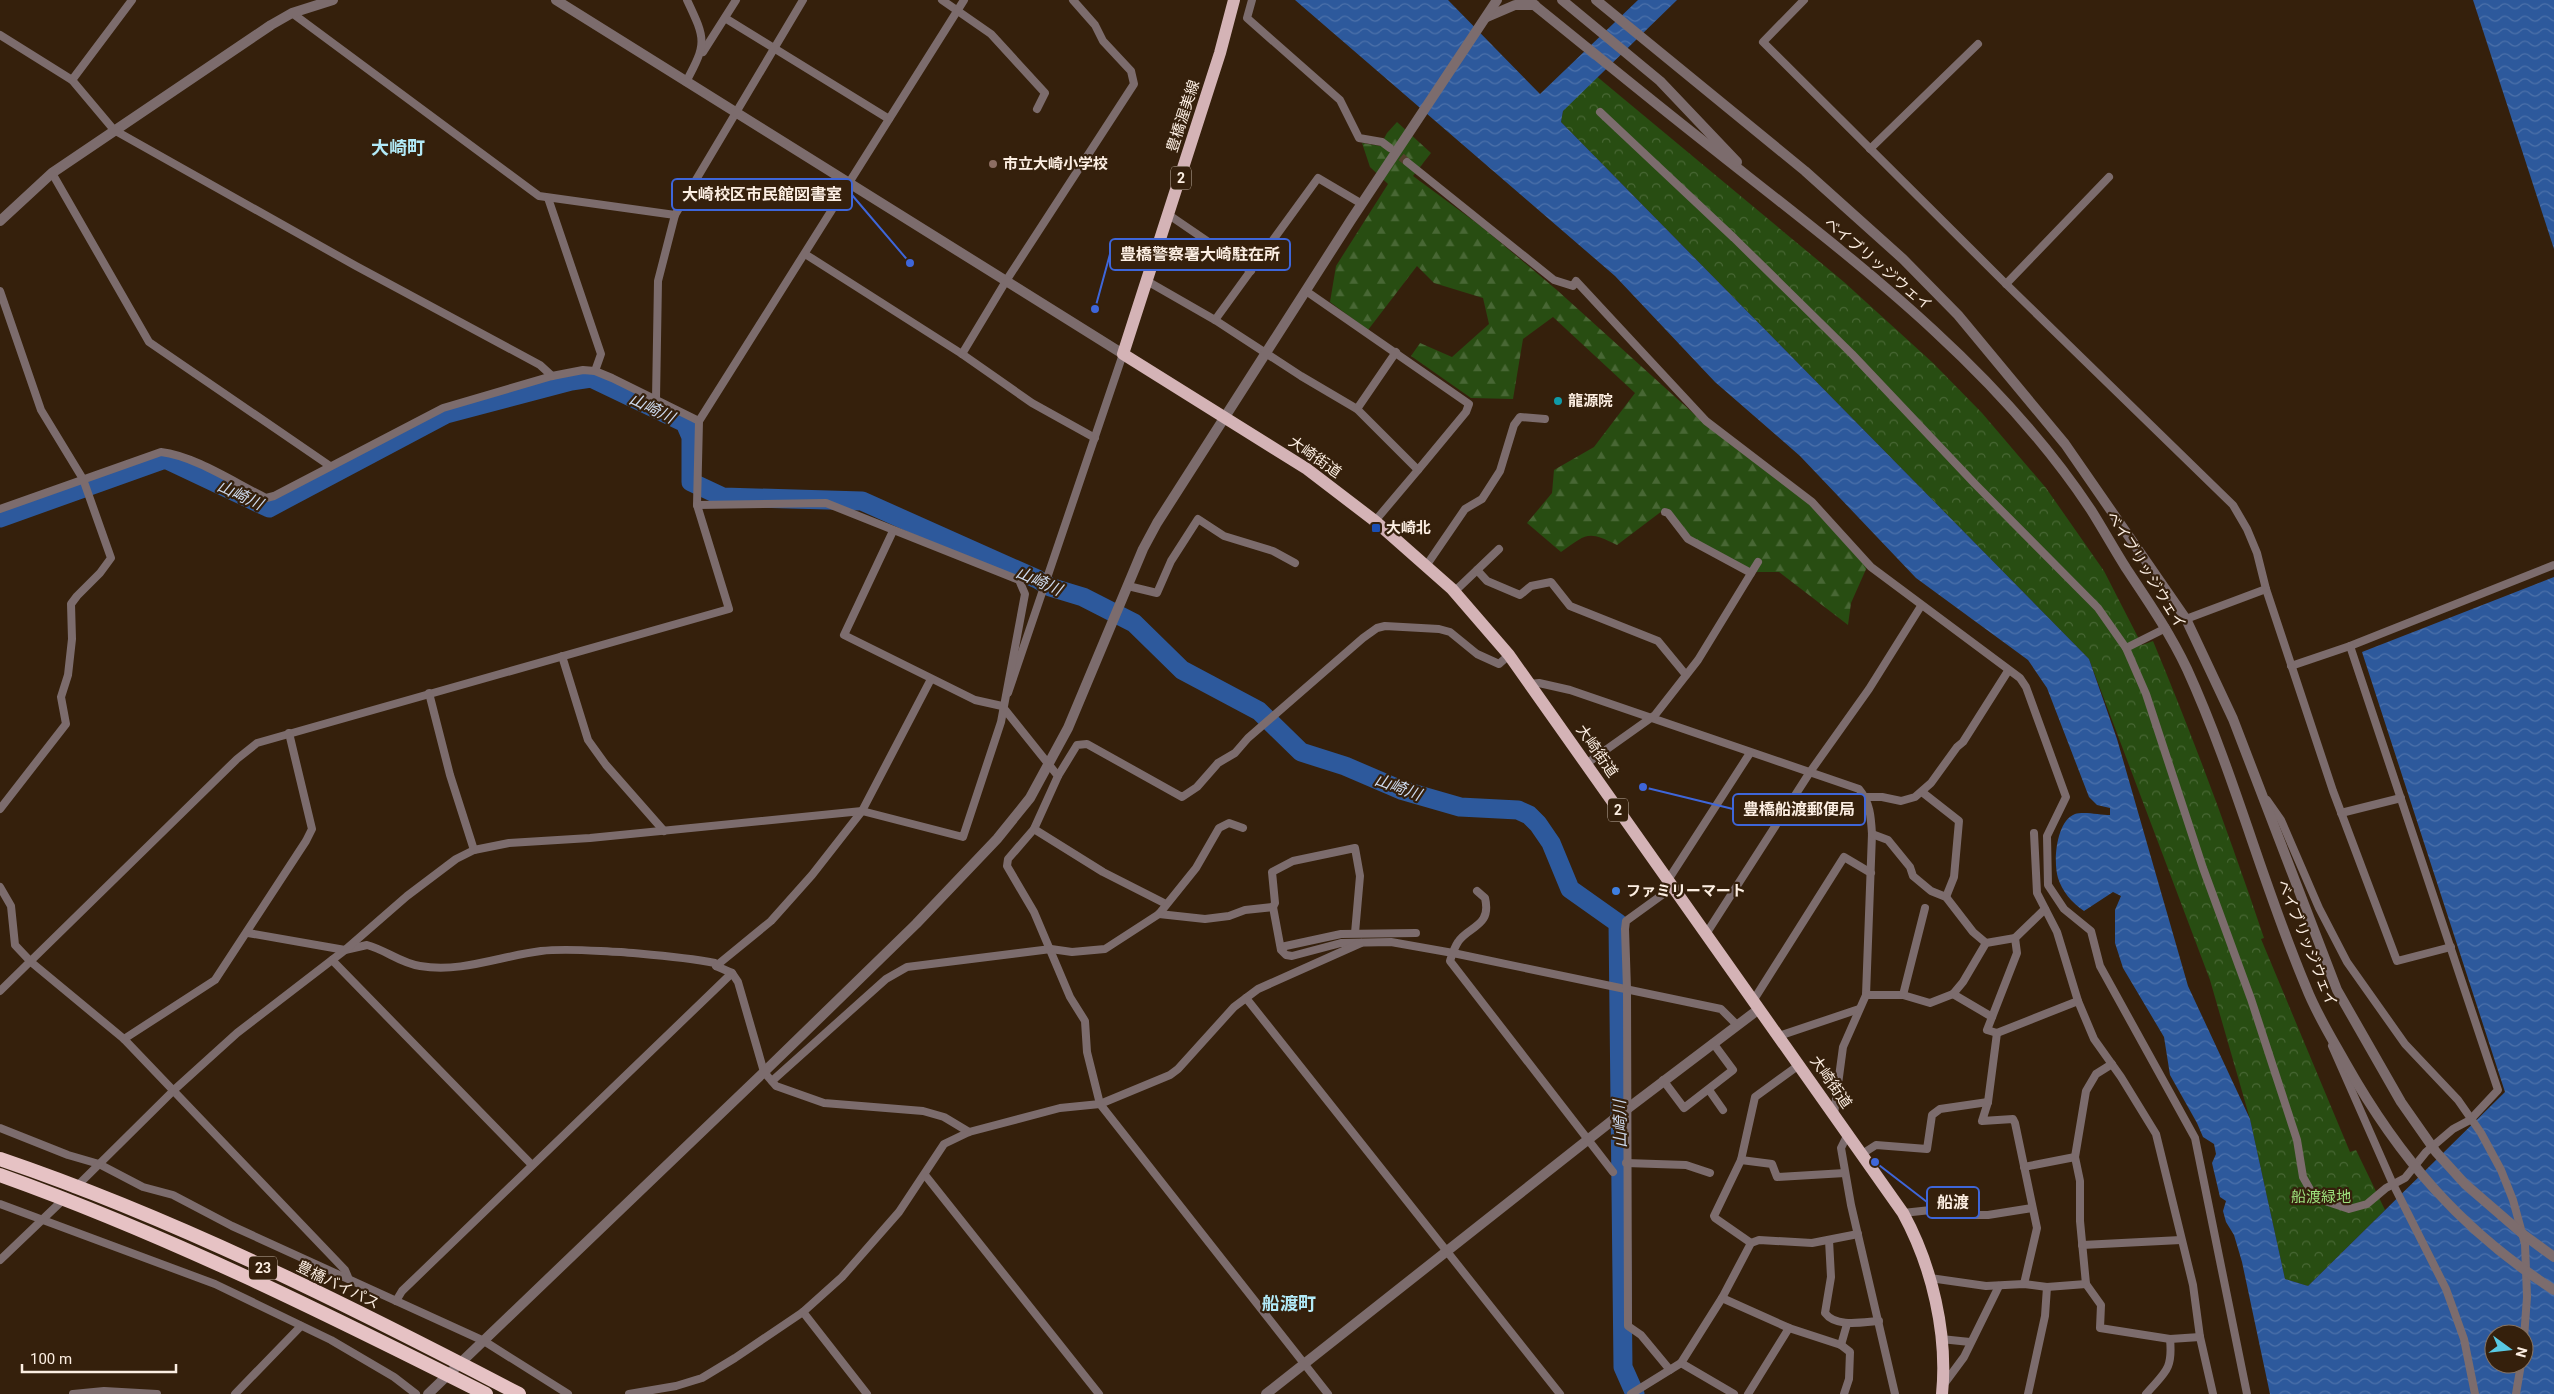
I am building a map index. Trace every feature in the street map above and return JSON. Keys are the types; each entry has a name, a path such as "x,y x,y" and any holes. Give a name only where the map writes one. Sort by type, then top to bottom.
{"highway":[{"name":"豊橋バイパス","path":"0,1160 110,1201 271,1272 432,1349 519,1394"},
{"name":"23","path":"0,1175 162,1239 282,1293 486,1394"}],"main road":[{"name":"豊橋渥美線","path":"1123,354 1220,54 1234,0"},
{"name":"大崎街道","path":"1123,354 1307,469 1375,521 1454,592 1510,655 1903,1213 1930,1278 1941,1339 1942,1390"}],"street":[{"path":"72,80 132,0"},
{"path":"0,221 52,173 114,130 292,13 333,0"},
{"path":"556,0 1123,354 1014,682 1002,706"},
{"path":"687,0 702,35 700,56"},
{"path":"686,82 700,56 736,0"},
{"path":"656,399 658,281 674,215 803,0"},
{"path":"942,0 958,9 991,34 1045,93 1037,109"},
{"path":"0,991 238,759 257,743 729,609 697,505 699,491 699,421 964,0"},
{"path":"962,354 1006,281 1134,84 1131,71 1103,41 1095,25 1073,0"},
{"path":"1252,0 1247,18 1340,100 1359,138 1382,142 1390,148"},
{"path":"1486,17 1488,0"},
{"path":"428,1394 916,924 997,839 1030,798 1068,728 1156,523 1362,204 1497,0"},
{"path":"1562,0 1660,81 1756,183"},
{"name":"ベイブリッジウェイ","path":"1596,0 1850,210 1942,298 2007,372 2065,444 2186,619 2233,718 2264,794 2337,990 2401,1102 2423,1135 2465,1184 2524,1235 2554,1257"},
{"path":"1804,0 1763,42 2006,284 2233,505 2248,529 2257,553 2266,589 2341,813 2397,961 2451,947"},
{"path":"1486,17 1515,5 1531,2"},
{"name":"ベイブリッジウェイ","path":"1531,2 1756,183 1917,316 1960,355 2069,479 2166,628 2188,670 2215,738 2306,988 2328,1032 2366,1099 2402,1153 2444,1200 2485,1239 2524,1270 2554,1290"},
{"path":"292,13 539,196 674,215"},
{"path":"725,18 889,119"},
{"path":"0,35 72,80 114,130 356,266 540,365 552,376"},
{"path":"1870,149 1978,44"},
{"path":"1600,112 1734,238 1852,354 1975,484 2098,608 2126,648 2146,694 2203,868 2251,999 2297,1140 2303,1177 2312,1193 2322,1200 2349,1208 2367,1204 2386,1188 2405,1178 2426,1152 2453,1129 2470,1120 2498,1090 2350,646"},
{"path":"1407,162 1554,280 1573,286 1576,282 1706,421 1812,502 1835,531 1871,567 2008,671 2020,678 2026,688 2066,796 2047,836 2048,885 2064,909 2091,931 2100,966 2196,1138 2247,1394"},
{"path":"52,173 149,342 156,349 330,466"},
{"path":"2006,284 2109,177"},
{"path":"1214,320 1318,178 1362,204"},
{"path":"548,198 601,354 596,370"},
{"path":"1169,215 1251,271"},
{"path":"805,254 962,354 1032,403 1094,438"},
{"path":"1147,281 1214,320 1357,409 1418,470"},
{"path":"0,291 41,410 83,479 111,558 100,573 76,596 71,604 71,648 68,676 61,697 66,724 0,808"},
{"path":"1306,291 1469,404 1466,412 1375,521"},
{"path":"1357,409 1396,352"},
{"path":"0,509 161,452 190,460 266,498 274,496 443,408 552,376 583,370 596,370 699,421"},
{"path":"1426,566 1465,510 1482,499 1500,471 1514,425 1520,417 1545,419"},
{"path":"0,1260 43,1221 174,1090 237,1033 345,950 406,896 456,859 474,850 509,843 862,811 963,836 1001,722 1002,706 1025,594 1019,580 826,502 697,505"},
{"path":"1665,512 1668,513 1688,539 1751,573"},
{"path":"1128,586 1157,594 1171,561 1198,519 1224,536 1273,551 1295,564"},
{"path":"893,530 844,635 931,680 976,700 1002,706 1058,776"},
{"path":"1454,592 1499,549"},
{"path":"1586,764 1655,715 1686,675 1758,562"},
{"path":"2291,666 2350,646 2554,565"},
{"path":"1477,570 1487,581 1520,595 1530,586 1551,582 1570,606 1658,641 1686,675"},
{"path":"2186,619 2266,589"},
{"path":"1706,934 1810,772 1869,689 1921,606"},
{"path":"1328,1394 1100,1104 1087,1052 1085,1021 1070,997 1034,912 1007,866 1008,859 1034,829 1058,776 1077,745 1087,744 1182,796 1197,787 1218,763 1235,753 1268,721 1362,638 1377,628 1394,627 1450,632 1477,654 1499,664 1510,655"},
{"path":"2126,648 2166,628"},
{"path":"562,656 588,740 606,765 664,830"},
{"path":"1866,797 1901,800 1922,792 1963,742 2008,671"},
{"path":"716,966 771,921 812,875 862,811 931,680"},
{"path":"1529,684 1539,683 1570,690 1859,789 1866,797 1870,811 1872,834 1866,995 1842,1047 1839,1061 1838,1094 1834,1114"},
{"path":"429,693 450,775 474,850"},
{"path":"124,1039 216,980 248,933 312,829 289,733"},
{"path":"1670,1370 1641,1335 1628,1326 1626,1163 1622,1113 1626,921 1670,883 1750,753"},
{"path":"1922,792 1958,821 1954,877 1946,897"},
{"path":"2264,794 2281,820 2319,908 2348,962 2391,1026 2458,1100 2481,1133 2514,1200 2525,1244 2527,1296 2525,1324"},
{"path":"2341,813 2401,798"},
{"path":"772,1081 896,972 920,965 1051,949 1072,952 1105,949 1158,914 1196,868 1219,828 1229,823 1243,828"},
{"path":"1034,829 1103,872 1166,904"},
{"path":"2034,833 2037,893 2056,932 2078,1001 2094,1039 2156,1134 2193,1285 2200,1337 2213,1394"},
{"path":"1872,834 1888,840 1910,867 1913,876 1931,891 1946,897 1973,932 1986,944"},
{"path":"1355,932 1360,876 1355,848 1293,861 1272,872 1276,903 1273,907 1281,947 1286,955 1292,956 1341,943 1391,942 1454,953 1720,1009 1737,1025"},
{"path":"1266,1394 1663,1080 1737,1025 1756,1005 1844,857 1872,873"},
{"path":"0,887 11,906 15,945 31,962 124,1039 345,1270 348,1278"},
{"path":"1477,891 1485,898 1486,913 1473,931 1459,941 1450,961 1613,1172"},
{"path":"1866,995 1903,995 1930,1003 1953,994 1963,982 1986,944 2015,938 2056,897"},
{"path":"1158,914 1205,919 1229,916 1245,910 1273,907"},
{"path":"1903,995 1925,908"},
{"path":"1281,947 1312,938 1355,932 1416,933"},
{"path":"248,933 345,950 367,945 393,958 419,966 439,968 470,966 538,951 564,948 677,956 715,963 716,966 732,973 738,982 764,1072 776,1086 824,1103 924,1110 944,1117 969,1132"},
{"path":"2015,938 2017,953 1987,1030 1997,1033 2078,1001"},
{"path":"629,1394 676,1386 702,1378 802,1312 842,1277 898,1212 925,1175 944,1144 969,1132 1060,1108 1100,1104 1174,1073 1234,1007 1258,989 1361,943"},
{"path":"332,960 532,1165"},
{"path":"396,1301 402,1291 732,973"},
{"path":"1953,994 1992,1017"},
{"path":"1246,998 1560,1394"},
{"path":"1779,1036 1859,1009"},
{"path":"2328,1032 2337,1060 2389,1174 2446,1289 2464,1339 2475,1394"},
{"path":"1997,1033 1988,1102 1982,1120 2007,1118 2013,1119 2015,1123 2037,1228 2024,1284"},
{"path":"1663,1080 1684,1108 1733,1070 1713,1043"},
{"path":"2112,1064 2096,1074 2086,1091 2075,1156 2080,1182 2082,1245 2086,1284 2100,1305 2100,1328 2170,1338 2200,1337"},
{"path":"1751,1242 1714,1216 1741,1160 1754,1097 1799,1065"},
{"path":"1708,1090 1723,1110"},
{"path":"1862,1154 1876,1145 1927,1149 1932,1115 1940,1109 1988,1102"},
{"path":"0,1128 68,1155 100,1164 143,1187 173,1195 232,1226 484,1341 568,1394"},
{"path":"1848,1134 1841,1148 1845,1173 1895,1394"},
{"path":"2024,1167 2075,1156"},
{"path":"1741,1160 1772,1164 1777,1177 1845,1173"},
{"path":"1626,1163 1686,1165 1710,1173"},
{"path":"925,1175 1099,1394"},
{"path":"0,1204 215,1284 332,1340 378,1367 416,1394"},
{"path":"1903,1213 1940,1209 1967,1215 1988,1215 2032,1208"},
{"path":"1634,1392 1681,1363 1722,1298 1751,1242 1758,1240 1804,1244 1858,1234"},
{"path":"1829,1240 1830,1277 1824,1313 1826,1316 1846,1324 1879,1320"},
{"path":"2082,1245 2181,1240"},
{"path":"1930,1278 1999,1286 2024,1284 2047,1287 2086,1284"},
{"path":"1942,1390 1964,1357 1999,1286"},
{"path":"2028,1394 2045,1316 2047,1287"},
{"path":"1722,1298 1789,1328 1841,1345 1850,1352 1849,1379 1844,1394"},
{"path":"802,1312 867,1394"},
{"path":"1841,1345 1846,1324"},
{"path":"235,1394 301,1326"},
{"path":"1748,1394 1789,1328"},
{"path":"2146,1394 2168,1369 2171,1352 2170,1338"},
{"path":"1941,1339 1970,1342"},
{"path":"1681,1363 1734,1394"},
{"path":"2516,1394 2519,1374"},
{"path":"74,1394 104,1391 157,1394"}],"green space":[{"name":"船渡緑地","path":"1589,70 1844,282 1933,363 1982,413 2046,488 2104,571 2142,645 2153,641 2225,825 2264,938 2261,939 2350,1152 2356,1150 2385,1210 2308,1286 2285,1279 2250,1119 2210,980 2089,659 1561,122 1563,111"},
{"path":"1397,122 1431,153 1413,176 1482,227 1558,291 1704,423 1809,504 1867,567 1851,603 1848,625 1779,572 1757,572 1693,539 1666,508 1617,545 1599,537 1587,536 1576,541 1561,552 1527,523 1552,493 1554,470 1594,447 1635,393 1553,317 1523,339 1513,399 1471,398 1411,356 1420,343 1452,357 1489,324 1483,298 1434,283 1417,266 1368,330 1330,302 1336,266 1388,184 1370,167 1362,143 1380,146 1387,133"}],"water":[{"path":"1295,0 1448,0 1540,94 1638,0 1677,0 1563,111 1561,122 2089,659 2117,739 2188,986 2250,1119 2285,1279 2308,1286 2505,1092 2362,652 2554,577 2554,1394 2270,1394 2242,1262 2234,1235 2226,1222 2223,1211 2226,1201 2220,1197 2212,1163 2216,1154 2214,1144 2203,1137 2170,1075 2164,1037 2123,968 2115,943 2115,910 2121,896 2113,892 2084,911 2068,896 2058,878 2056,853 2060,833 2069,818 2079,813 2110,815 2110,808 2097,805 2089,797 2047,688 2028,660 1916,578 1800,456 1715,382 1615,276"},
{"path":"2473,0 2554,0 2554,249"}],"waterway":[{"name":"山崎川","path":"0,518 165,459 269,508 446,414 571,381 591,378 685,423 691,437 691,482 723,497 862,501 1037,579 1050,587 1083,597 1134,623 1182,670 1259,711 1301,752 1345,766 1401,790 1460,807 1518,810 1529,815 1538,824 1551,843 1570,889 1618,923 1623,1367 1635,1394"}],"tunnel":[{"path":"1392,149 1407,162"}],"place":[{"name":"市立大崎小学校","path":"993,164"},
{"name":"大崎校区市民館図書室","path":"910,263"},
{"name":"豊橋警察署大崎駐在所","path":"1095,309"},
{"name":"龍源院","path":"1558,401"},
{"name":"大崎北","path":"1376,528"},
{"name":"豊橋船渡郵便局","path":"1643,787"},
{"name":"ファミリーマート","path":"1616,891"},
{"name":"船渡","path":"1875,1162"}],"district":[{"name":"大崎町","path":"398,147"},
{"name":"船渡町","path":"1289,1303"}]}
